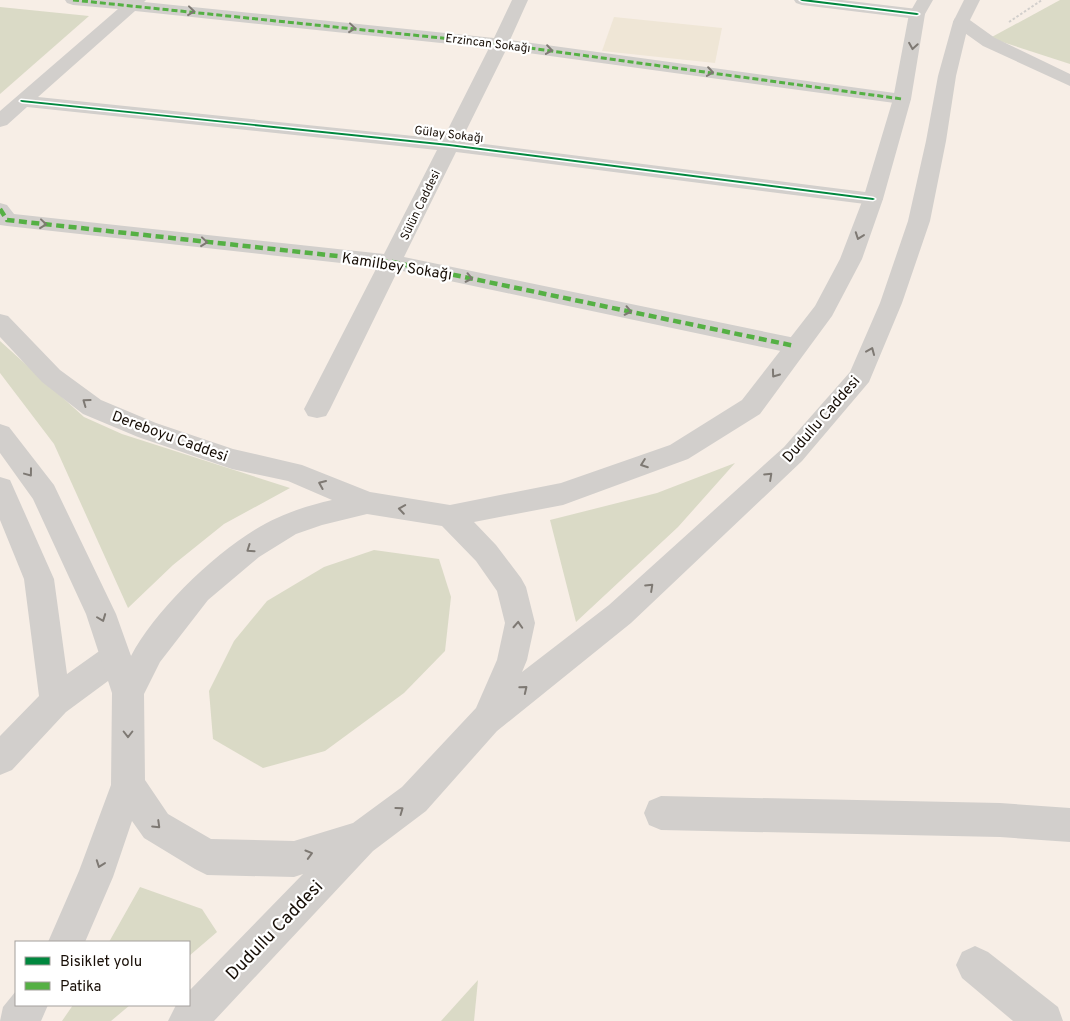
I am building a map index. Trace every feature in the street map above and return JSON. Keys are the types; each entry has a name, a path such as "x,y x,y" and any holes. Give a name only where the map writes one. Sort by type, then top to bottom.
{"street":[{"name":"Erzincan Sokağı","path":"73,0 135,2 500,44 902,99"},
{"name":"Sülün Caddesi","path":"317,409 392,262 520,0"},
{"path":"128,693 149,652 198,591 249,549 286,526 320,514 367,503 450,516 563,494 678,452 751,407 795,346 824,310 851,259 873,199 902,99 921,7 802,0"},
{"name":"Dudullu Caddesi","path":"187,1021 361,839 414,799 486,720 620,614 793,454 860,376 891,303 919,221 936,141 947,76 960,22 972,0"},
{"path":"0,121 135,2"},
{"path":"960,22 984,39 1070,81"},
{"name":"Gülay Sokağı","path":"22,100 449,145 873,199"},
{"name":"Kamilbey Sokağı","path":"0,210 8,220 392,262 795,346"},
{"name":"Dereboyu Caddesi","path":"0,322 51,376 92,407 147,430 232,459 293,472 367,503"},
{"path":"0,434 44,493 101,614 128,693 128,786 95,877 66,941"},
{"path":"0,488 39,579 55,701"},
{"name":"Dudullu Caddesi","path":"450,516 486,553 511,587 520,622 512,660 486,720"},
{"path":"0,759 55,701 116,657"},
{"name":"Dudullu Caddesi","path":"128,786 156,826 207,857 294,858 361,839"},
{"path":"661,812 1000,820 1070,825"},
{"path":"975,966 1044,1021"},
{"path":"17,1021 28,1006"}],"path":[{"path":"984,39 1042,0"}],"shaded area":[{"path":"614,17 722,28 715,63 602,51"}],"green space":[{"path":"1060,0 1070,0 1070,64 990,38"},
{"path":"0,7 89,16 0,94"},
{"path":"0,341 84,417 122,434 290,488 224,524 173,565 128,608 54,444 0,373"},
{"path":"735,463 678,527 576,622 550,520 657,493"},
{"path":"374,550 439,559 451,597 445,651 404,693 325,751 263,768 213,739 209,691 234,641 267,601 324,567"},
{"path":"140,887 202,909 217,932 190,955 190,941 110,941"},
{"path":"478,980 474,1021 441,1021"},
{"path":"72,1006 129,1006 111,1021 62,1021"}],"marked path":[{"path":"73,0 500,44 902,99"},
{"path":"0,209 7,220 392,262 795,346"}],"cycle path":[{"path":"802,0 917,14"},
{"path":"22,101 449,145 873,199"}]}
